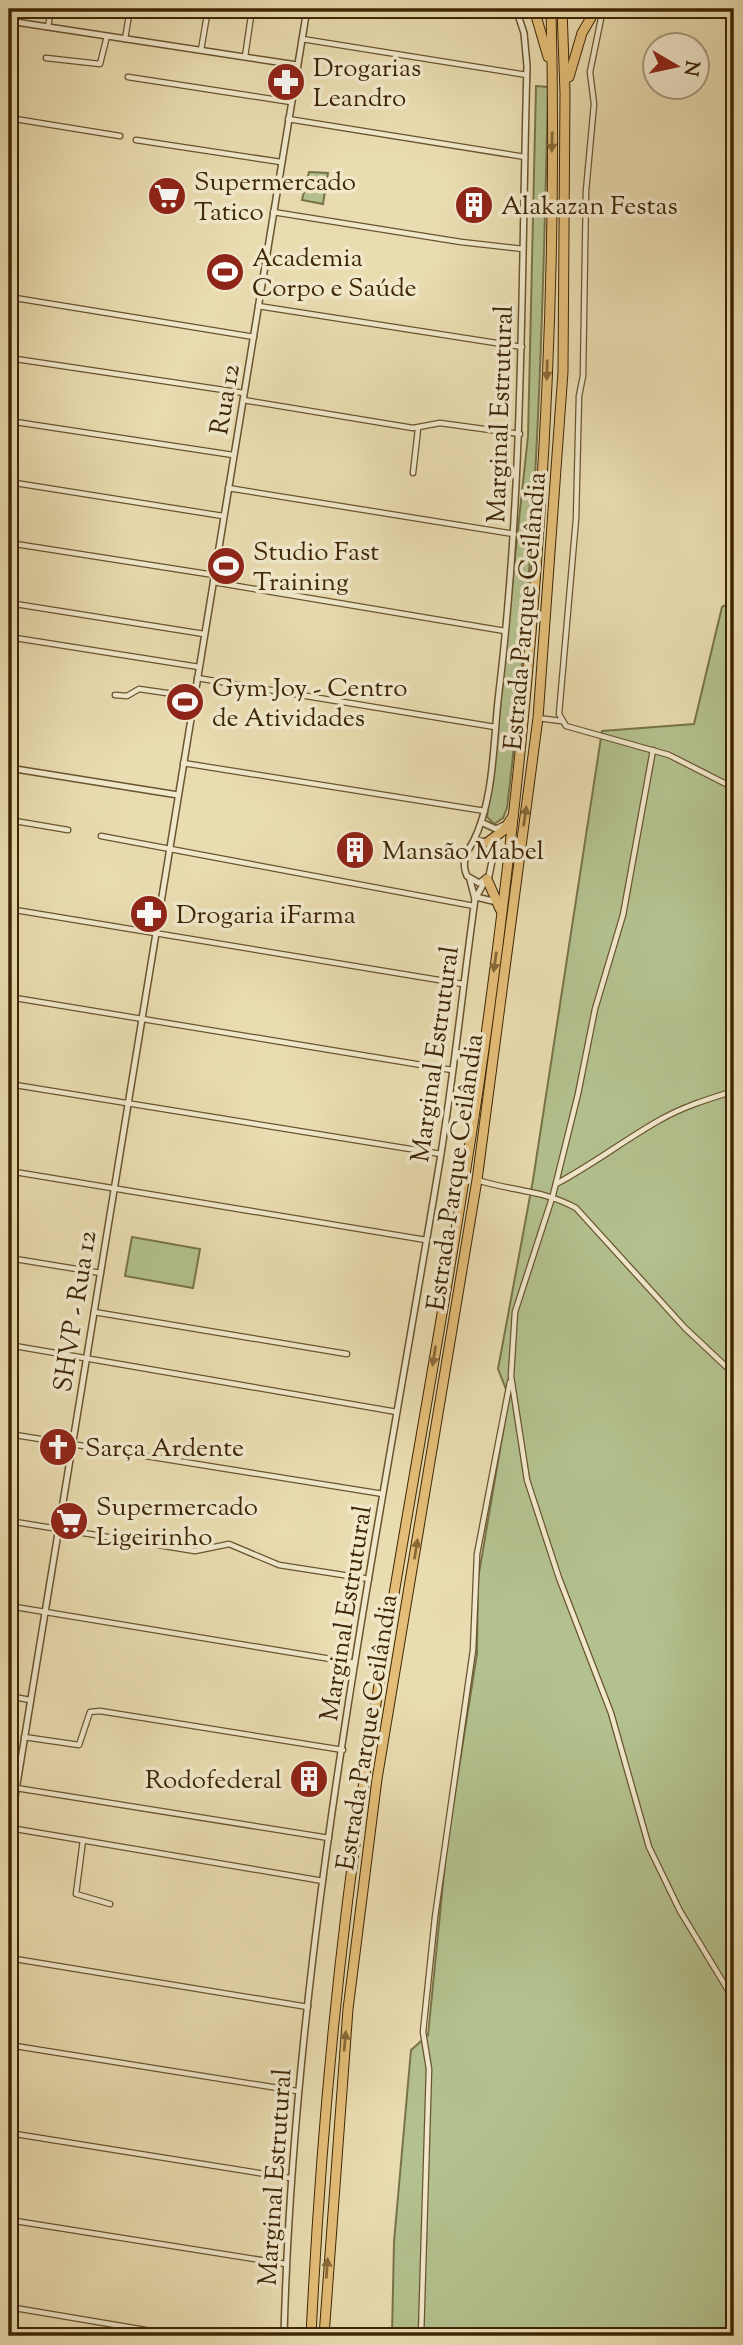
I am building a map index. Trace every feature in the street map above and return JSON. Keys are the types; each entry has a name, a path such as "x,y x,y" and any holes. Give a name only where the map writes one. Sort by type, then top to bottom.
{"highway":[{"path":"534,9 552,74"},
{"name":"Estrada Parque Ceilândia","path":"311,2336 332,2045 364,1777 480,1080 516,811 545,451 551,9"},
{"name":"Estrada Parque Ceilândia","path":"324,2336 348,2009 377,1779 477,1180 538,718 563,372 565,93 562,9"},
{"path":"565,93 573,59 596,9"},
{"path":"487,842 510,821 516,811"},
{"path":"486,880 499,905 501,920"}],"street":[{"path":"48,27 51,9"},
{"path":"125,39 130,9"},
{"path":"201,50 208,9"},
{"path":"244,57 252,9"},
{"name":"Rua 12","path":"178,795 307,9"},
{"name":"Marginal Estrutural","path":"475,901 464,864 483,822 485,811 506,631 520,434 527,75 524,33 516,9"},
{"path":"603,9 590,72 594,104 586,191 583,376 579,396 569,615 560,688 561,720 566,726 679,759 734,788"},
{"path":"9,38 10,22 297,65"},
{"path":"46,58 100,64 107,36"},
{"path":"302,39 527,75"},
{"path":"128,77 291,102"},
{"path":"9,118 120,136"},
{"path":"288,119 524,157"},
{"path":"136,140 281,162"},
{"path":"273,212 461,242 523,249"},
{"path":"9,297 254,337"},
{"path":"258,306 522,347"},
{"path":"9,358 243,396 418,429 440,423 520,434"},
{"path":"9,421 233,456"},
{"path":"413,473 418,429"},
{"path":"9,481 223,516"},
{"path":"228,488 514,534"},
{"path":"9,543 506,631"},
{"path":"9,603 204,634"},
{"path":"9,637 199,667"},
{"path":"197,678 495,727"},
{"path":"115,695 127,696 139,689 194,697"},
{"path":"538,718 561,720"},
{"path":"421,2336 429,2069 423,2032 441,1866 473,1650 477,1554 510,1376 515,1312 556,1184 595,1009 623,915 653,750"},
{"path":"183,763 485,811"},
{"path":"9,768 178,795"},
{"name":"SHVP - Rua 12","path":"9,1831 178,795"},
{"path":"9,820 68,830"},
{"path":"483,822 496,829 510,821"},
{"name":"Marginal Estrutural","path":"284,2336 290,2178 297,2091 330,1838 369,1579 441,1154 475,901 486,880 493,856 483,822"},
{"path":"101,836 475,901 492,898 499,905"},
{"path":"473,842 487,842"},
{"path":"470,880 479,883 486,880"},
{"path":"9,909 463,984"},
{"path":"9,997 452,1070"},
{"path":"9,1084 441,1154"},
{"path":"556,1184 599,1161 659,1120 734,1091"},
{"path":"9,1171 426,1240"},
{"path":"477,1180 496,1186 553,1195 576,1208 685,1328 734,1374"},
{"path":"9,1258 101,1273"},
{"path":"94,1312 347,1354"},
{"path":"9,1345 397,1412"},
{"path":"510,1376 527,1480 559,1578 611,1713 649,1847 680,1911 734,2005"},
{"path":"9,1434 383,1494"},
{"path":"9,1521 201,1551 218,1544 229,1544 273,1563 369,1579"},
{"path":"9,1606 356,1663"},
{"path":"9,1696 30,1700"},
{"path":"24,1737 79,1745 90,1712 100,1711 343,1750"},
{"path":"9,1781 16,1785 330,1838"},
{"path":"9,1831 83,1840 325,1882"},
{"path":"83,1840 76,1894 110,1904"},
{"path":"9,1958 309,2007"},
{"path":"9,2045 297,2091"},
{"path":"9,2133 290,2178"},
{"path":"9,2220 286,2264"},
{"path":"9,2307 181,2336"}],"green space":[{"path":"536,86 548,87 537,448 525,628 507,808 503,818 494,824 487,817 528,436"},
{"path":"309,172 328,173 323,204 302,200"},
{"path":"734,601 734,2336 392,2336 394,2242 411,2050 428,2035 447,1843 477,1654 478,1579 509,1397 498,1369 533,1180 602,731 694,724 722,607"},
{"path":"132,1237 200,1249 193,1288 125,1276"}],"place":[{"name":"Drogarias Leandro","path":"286,82"},
{"name":"Supermercado Tatico","path":"167,196"},
{"name":"Alakazan Festas","path":"474,205"},
{"name":"Academia Corpo e Saúde","path":"225,272"},
{"name":"Studio Fast Training","path":"226,566"},
{"name":"Gym Joy - Centro de Atividades","path":"185,702"},
{"name":"Mansão Mabel","path":"355,850"},
{"name":"Drogaria iFarma","path":"149,914"},
{"name":"Sarça Ardente","path":"58,1447"},
{"name":"Supermercado Ligeirinho","path":"69,1521"},
{"name":"Rodofederal","path":"309,1779"}]}
